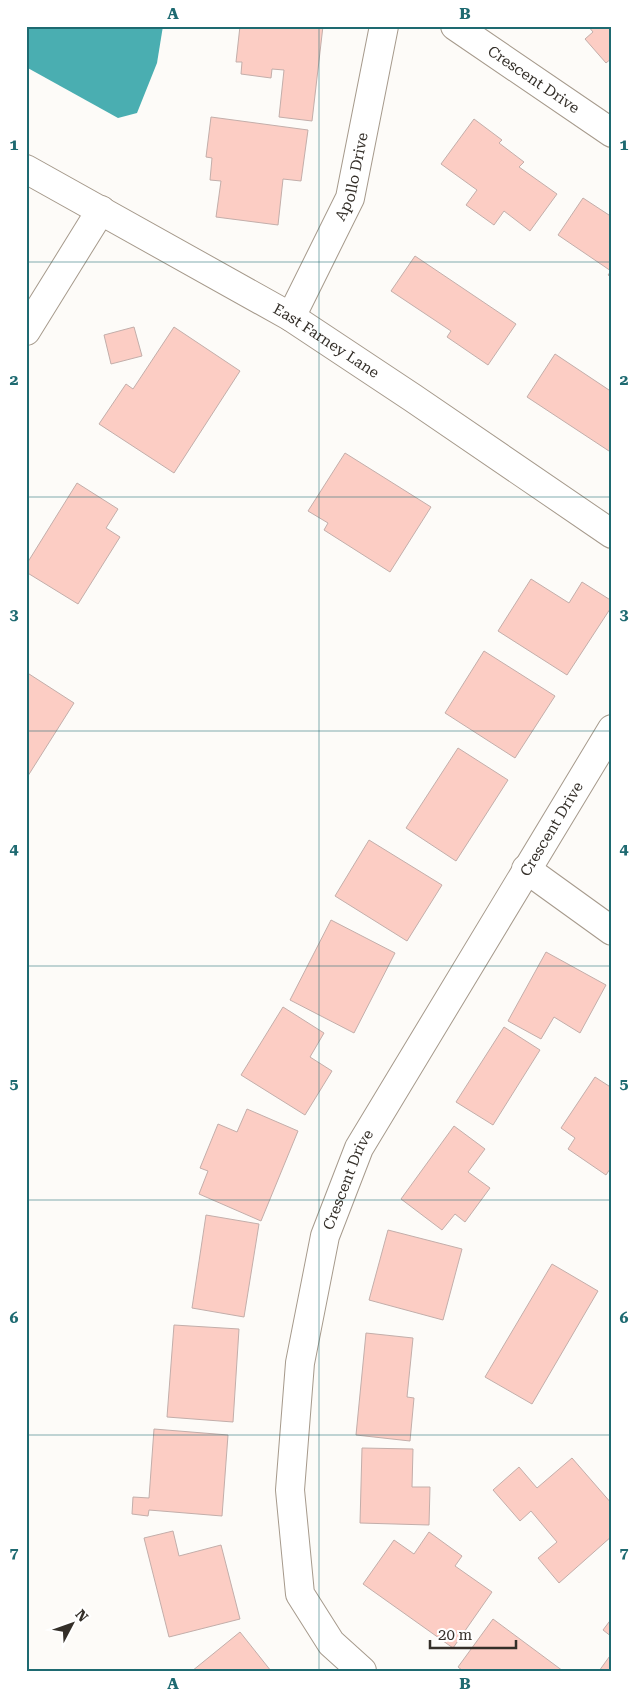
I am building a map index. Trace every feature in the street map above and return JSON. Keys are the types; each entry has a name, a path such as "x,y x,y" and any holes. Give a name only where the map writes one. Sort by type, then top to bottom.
{"street":[{"name":"Apollo Drive","path":"291,317 350,198 384,26"},
{"name":"Crescent Drive","path":"455,26 612,133"},
{"name":"East Farney Lane","path":"26,170 291,317 612,534"},
{"path":"26,332 101,210"},
{"name":"Crescent Drive","path":"362,1671 331,1643 300,1594 290,1490 300,1363 325,1236 359,1148 612,729"},
{"path":"526,869 612,931"}],"water":[{"path":"26,26 163,26 157,63 137,113 118,118 26,67"}],"building":[{"path":"240,26 323,26 312,121 279,117 284,70 272,69 271,78 241,74 242,62 236,62"},
{"path":"588,26 612,26 612,58 606,63 585,39 593,32"},
{"path":"211,117 308,130 301,181 283,179 278,225 216,217 221,181 210,180 212,158 206,157"},
{"path":"474,119 502,140 499,143 524,162 519,167 557,194 530,231 504,211 494,225 466,205 477,190 441,164"},
{"path":"583,198 612,217 612,278 608,275 611,271 558,235"},
{"path":"415,256 516,324 488,365 447,337 451,331 391,291"},
{"path":"134,327 142,356 111,364 104,335"},
{"path":"174,327 240,371 174,473 99,424 126,384 133,389"},
{"path":"555,354 612,392 612,453 527,397"},
{"path":"345,453 431,507 390,572 324,530 328,523 308,511"},
{"path":"77,483 118,509 106,528 120,537 78,604 26,572 26,565"},
{"path":"531,579 569,603 582,582 612,601 612,606 567,675 498,631"},
{"path":"484,651 555,696 515,758 445,713"},
{"path":"26,672 74,703 26,779"},
{"path":"458,748 508,780 456,861 406,828"},
{"path":"369,840 442,885 407,941 335,896"},
{"path":"331,920 395,953 354,1033 290,1000"},
{"path":"546,952 606,985 580,1033 554,1017 541,1039 508,1021"},
{"path":"283,1007 324,1033 310,1057 332,1071 305,1115 241,1075"},
{"path":"504,1027 540,1050 493,1125 456,1102"},
{"path":"595,1077 612,1088 612,1166 606,1175 568,1149 575,1138 561,1128"},
{"path":"247,1109 298,1131 261,1221 199,1194 208,1171 200,1168 218,1124 237,1132"},
{"path":"454,1126 485,1149 468,1172 490,1188 465,1222 455,1214 442,1230 401,1199"},
{"path":"206,1215 259,1224 244,1317 192,1308"},
{"path":"388,1230 462,1249 443,1320 369,1300"},
{"path":"552,1264 598,1291 532,1404 485,1377"},
{"path":"174,1325 239,1329 233,1422 167,1417"},
{"path":"366,1333 413,1338 407,1397 414,1398 410,1441 356,1435"},
{"path":"154,1429 228,1435 222,1516 149,1510 148,1516 132,1514 133,1497 149,1498"},
{"path":"362,1448 413,1449 412,1487 430,1487 429,1525 360,1523"},
{"path":"572,1458 612,1504 612,1536 559,1583 538,1558 557,1542 531,1511 520,1521 493,1490 519,1467 537,1488"},
{"path":"173,1531 179,1556 221,1545 240,1619 169,1637 144,1538"},
{"path":"429,1532 462,1556 455,1566 492,1592 453,1648 363,1584 394,1540 414,1554"},
{"path":"612,1618 612,1637 603,1630"},
{"path":"493,1619 563,1671 463,1671 458,1667"},
{"path":"240,1632 271,1671 192,1671"},
{"path":"612,1653 612,1671 599,1671"}]}
